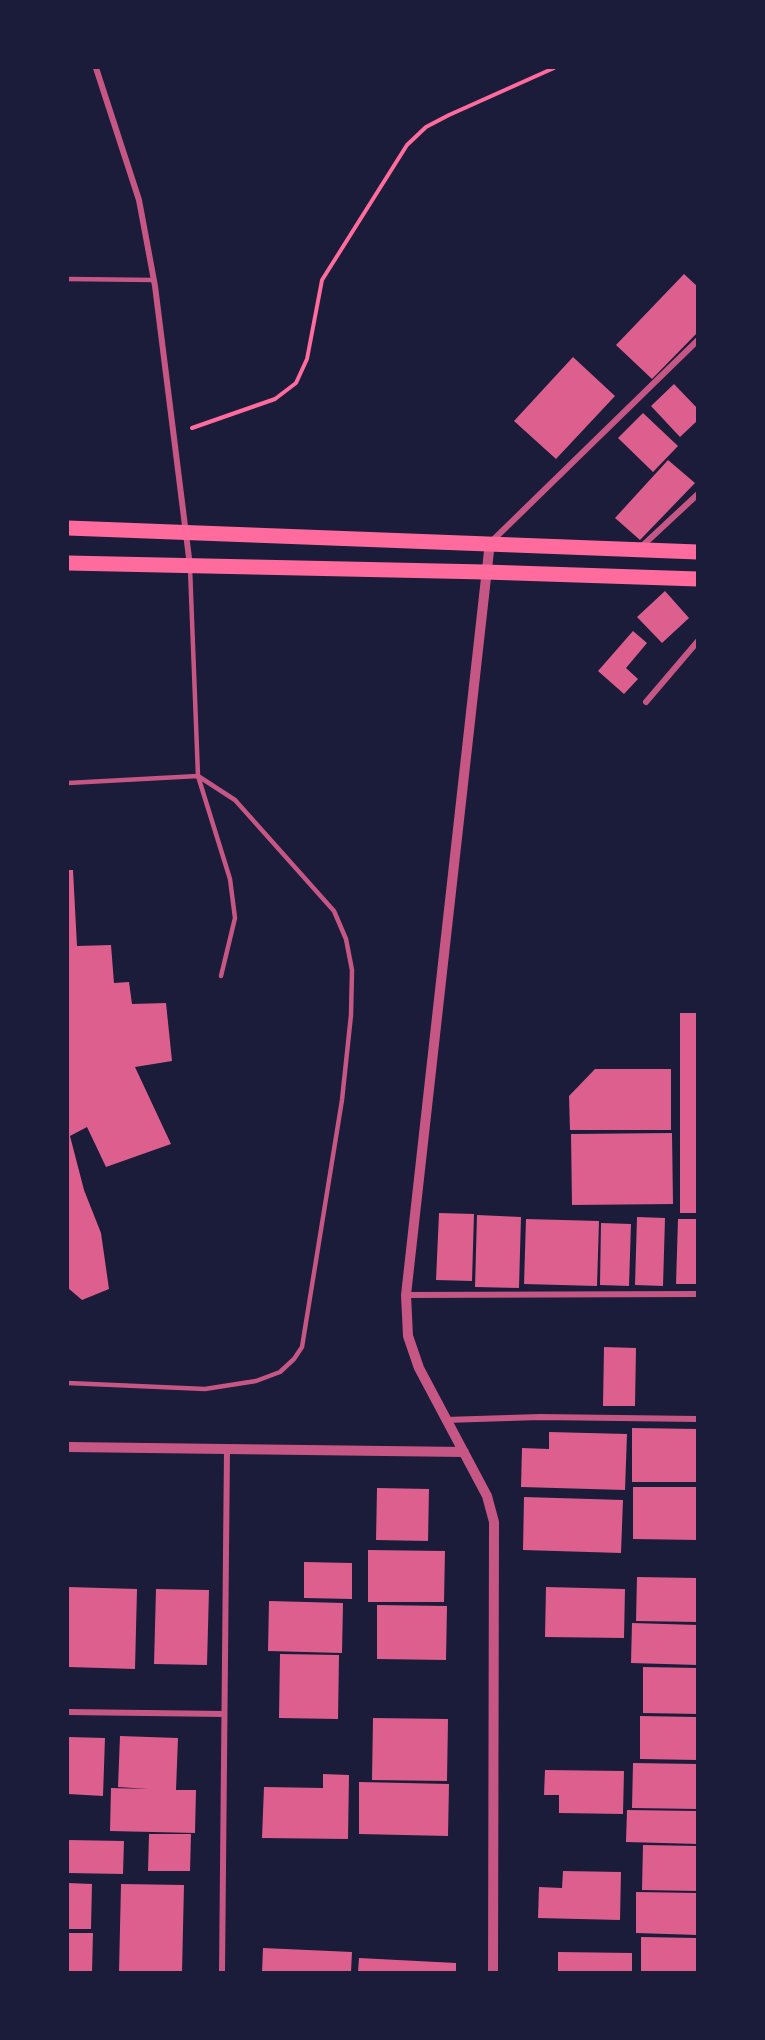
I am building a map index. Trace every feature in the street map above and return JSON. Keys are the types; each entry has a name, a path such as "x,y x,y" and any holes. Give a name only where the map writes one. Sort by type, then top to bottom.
{"main road":[{"path":"68,528 490,542 698,552"},
{"path":"68,563 698,579"}],"street":[{"path":"96,68 139,200 154,280 190,566"},
{"path":"493,1972 494,1522 487,1496 419,1368 408,1336 406,1295 485,572 490,542 698,340"},
{"path":"639,548 698,494"},
{"path":"646,702 698,641"},
{"path":"406,1295 698,1294"},
{"path":"445,1420 540,1417 698,1419"},
{"path":"68,1447 464,1452"},
{"path":"222,1972 227,1448"},
{"path":"68,1712 224,1714"}],"lane":[{"path":"68,279 154,280"},
{"path":"190,566 198,776 230,879 235,918 221,976"},
{"path":"68,783 198,776 235,800 334,911 346,939 352,970 351,1015 342,1100 302,1347 280,1372 256,1381 215,1387 68,1383"}],"path":[{"path":"174,434 275,399 296,383 307,359 322,280 407,145 426,127 449,114 554,68"}],"building":[{"path":"684,274 698,287 698,332 652,379 616,345"},
{"path":"573,357 615,396 556,459 514,421"},
{"path":"674,384 698,409 698,420 680,437 651,406"},
{"path":"643,413 678,446 653,472 618,438"},
{"path":"668,460 695,483 640,540 615,518"},
{"path":"665,591 689,618 662,643 637,617"},
{"path":"633,631 647,643 626,668 638,679 624,694 598,671"},
{"path":"68,870 73,870 77,946 111,945 114,983 129,982 132,1004 166,1003 172,1061 135,1067 171,1144 106,1167 87,1127 70,1136 84,1190 101,1233 109,1289 82,1300 68,1288"},
{"path":"680,1013 698,1013 698,1213 680,1213"},
{"path":"595,1069 671,1069 671,1130 570,1130 569,1096"},
{"path":"672,1133 673,1204 572,1205 571,1134"},
{"path":"439,1213 474,1214 472,1281 436,1280"},
{"path":"477,1215 521,1217 519,1288 475,1287"},
{"path":"637,1217 665,1218 663,1286 635,1285"},
{"path":"526,1219 599,1221 597,1286 524,1284"},
{"path":"678,1219 698,1219 698,1284 676,1284"},
{"path":"601,1223 631,1224 629,1286 600,1285"},
{"path":"604,1347 636,1348 635,1406 603,1406"},
{"path":"632,1428 698,1429 698,1482 632,1482"},
{"path":"549,1432 627,1434 625,1490 521,1487 522,1448 549,1449"},
{"path":"633,1487 698,1487 698,1540 633,1539"},
{"path":"377,1488 429,1489 428,1541 376,1540"},
{"path":"524,1497 623,1500 621,1553 523,1550"},
{"path":"368,1550 445,1551 444,1602 368,1602"},
{"path":"304,1562 352,1563 352,1599 304,1598"},
{"path":"637,1577 698,1578 698,1622 636,1621"},
{"path":"68,1587 137,1589 135,1669 68,1667"},
{"path":"546,1587 625,1589 624,1638 545,1637"},
{"path":"156,1589 209,1590 207,1665 154,1664"},
{"path":"269,1601 343,1603 342,1653 268,1651"},
{"path":"377,1605 447,1606 446,1660 377,1659"},
{"path":"632,1623 698,1625 698,1665 631,1663"},
{"path":"280,1654 339,1655 338,1719 279,1718"},
{"path":"643,1667 698,1668 698,1714 643,1713"},
{"path":"640,1716 698,1717 698,1760 640,1759"},
{"path":"373,1718 448,1719 447,1781 372,1780"},
{"path":"120,1736 178,1738 176,1790 196,1790 195,1833 110,1831 111,1788 149,1789 118,1787"},
{"path":"68,1737 105,1738 103,1796 68,1794"},
{"path":"633,1763 698,1764 698,1809 632,1808"},
{"path":"545,1770 624,1771 623,1814 559,1813 559,1795 544,1795"},
{"path":"323,1774 349,1775 348,1839 262,1838 264,1787 323,1788"},
{"path":"359,1782 449,1784 448,1836 359,1834"},
{"path":"627,1810 698,1811 698,1844 626,1842"},
{"path":"149,1834 191,1834 190,1871 148,1871"},
{"path":"68,1840 124,1841 123,1874 68,1873"},
{"path":"643,1845 698,1846 698,1891 642,1890"},
{"path":"563,1871 621,1872 620,1920 538,1918 539,1887 562,1888"},
{"path":"68,1883 92,1884 91,1929 68,1929"},
{"path":"121,1884 184,1885 182,1972 119,1972"},
{"path":"636,1892 698,1893 698,1935 636,1933"},
{"path":"68,1933 93,1933 92,1972 68,1972"},
{"path":"641,1937 698,1938 698,1972 641,1972"},
{"path":"263,1948 352,1952 351,1972 262,1972"},
{"path":"558,1952 632,1953 632,1972 558,1972"},
{"path":"359,1958 456,1963 456,1972 358,1972"}]}
